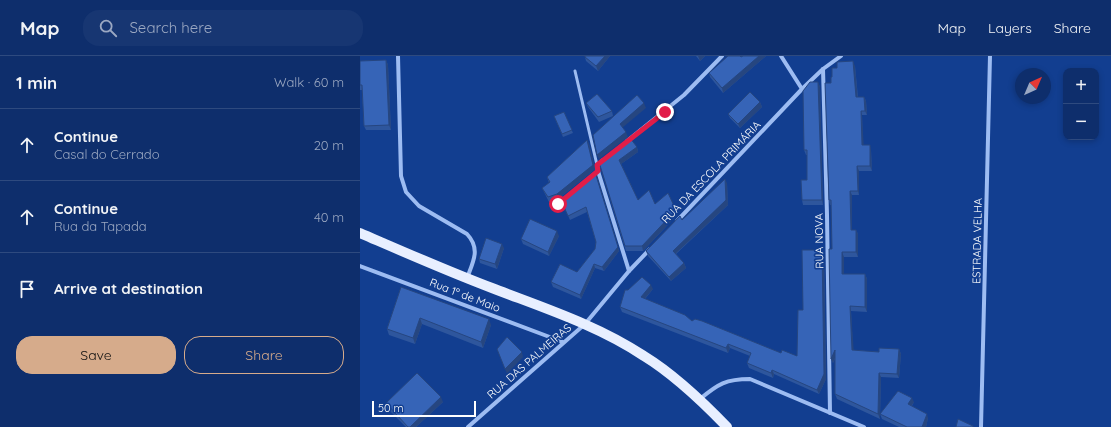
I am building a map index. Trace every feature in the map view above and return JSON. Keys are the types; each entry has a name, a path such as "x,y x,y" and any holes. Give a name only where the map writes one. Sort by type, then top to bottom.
{"main road":[{"path":"360,233 467,278 585,324 645,356 700,400 727,427"}],"street":[{"path":"398,56 401,176 406,192 419,206 467,234 472,240 475,246 475,256 467,278"},
{"path":"621,145 684,95 722,56"},
{"path":"781,56 802,89"},
{"name":"RUA DA ESCOLA PRIMÁRIA","path":"672,226 802,89 823,69 841,56"},
{"name":"ESTRADA VELHA","path":"981,427 990,56"},
{"name":"RUA NOVA","path":"823,69 830,413"},
{"path":"609,155 597,165 598,171 629,271"},
{"path":"592,176 598,171"},
{"path":"585,324 629,271 656,243"},
{"name":"Rua 1º de Maio","path":"360,266 563,342"},
{"name":"RUA DAS PALMEIRAS","path":"468,427 585,324"},
{"path":"700,400 716,386 738,379 750,380 864,427"}],"lane":[{"path":"575,71 597,165"}],"building":[{"path":"585,56 605,56 596,66"},
{"path":"728,56 759,56 722,88 709,73"},
{"path":"386,60 389,125 364,126 362,85 360,85 360,61"},
{"path":"853,61 856,97 864,97 865,111 861,111 862,145 870,145 870,166 857,166 858,191 850,191 851,230 856,230 856,252 842,252 842,274 865,274 865,307 850,306 852,350 879,352 879,348 899,349 897,374 879,373 878,414 835,394 835,350 831,359 829,249 832,249 831,200 829,200 825,83 831,83 832,68 837,68 837,62"},
{"path":"810,82 818,82 822,200 802,200 801,180 807,180 807,150 804,150 803,91"},
{"path":"750,92 760,102 738,124 728,114"},
{"path":"597,94 612,111 598,117 586,103"},
{"path":"637,95 644,103 620,124 626,132 597,155 593,135"},
{"path":"564,112 572,130 562,134 554,116"},
{"path":"630,138 637,147 619,160 638,200 649,190 655,204 668,193 676,210 642,246 625,246 599,162"},
{"path":"587,140 593,165 557,194 548,197 542,188 550,182 547,177"},
{"path":"595,172 618,247 602,267 594,264 580,295 551,282 560,264 577,272 595,249 596,242 586,207 568,216 561,200"},
{"path":"725,179 726,200 673,251 684,263 669,277 646,251 680,216 682,220"},
{"path":"530,219 557,231 548,252 521,239"},
{"path":"486,238 502,244 495,264 479,259"},
{"path":"802,250 822,250 824,374 817,390 772,370 771,373 747,363 751,353 728,344 726,348 620,307 625,290 628,290 642,277 651,285 641,297 685,315 692,321 695,319 702,321 781,353 782,350 797,356 798,310 803,310"},
{"path":"401,287 489,319 481,342 420,318 413,338 387,329"},
{"path":"507,337 522,352 505,369 497,349"},
{"path":"417,373 441,397 410,427 408,427 386,403"},
{"path":"898,391 912,398 908,404 927,414 922,427 907,427 880,414"},
{"path":"958,419 973,426 973,427 956,427"}],"route":[{"path":"558,204 598,171 597,165 665,112"}]}
